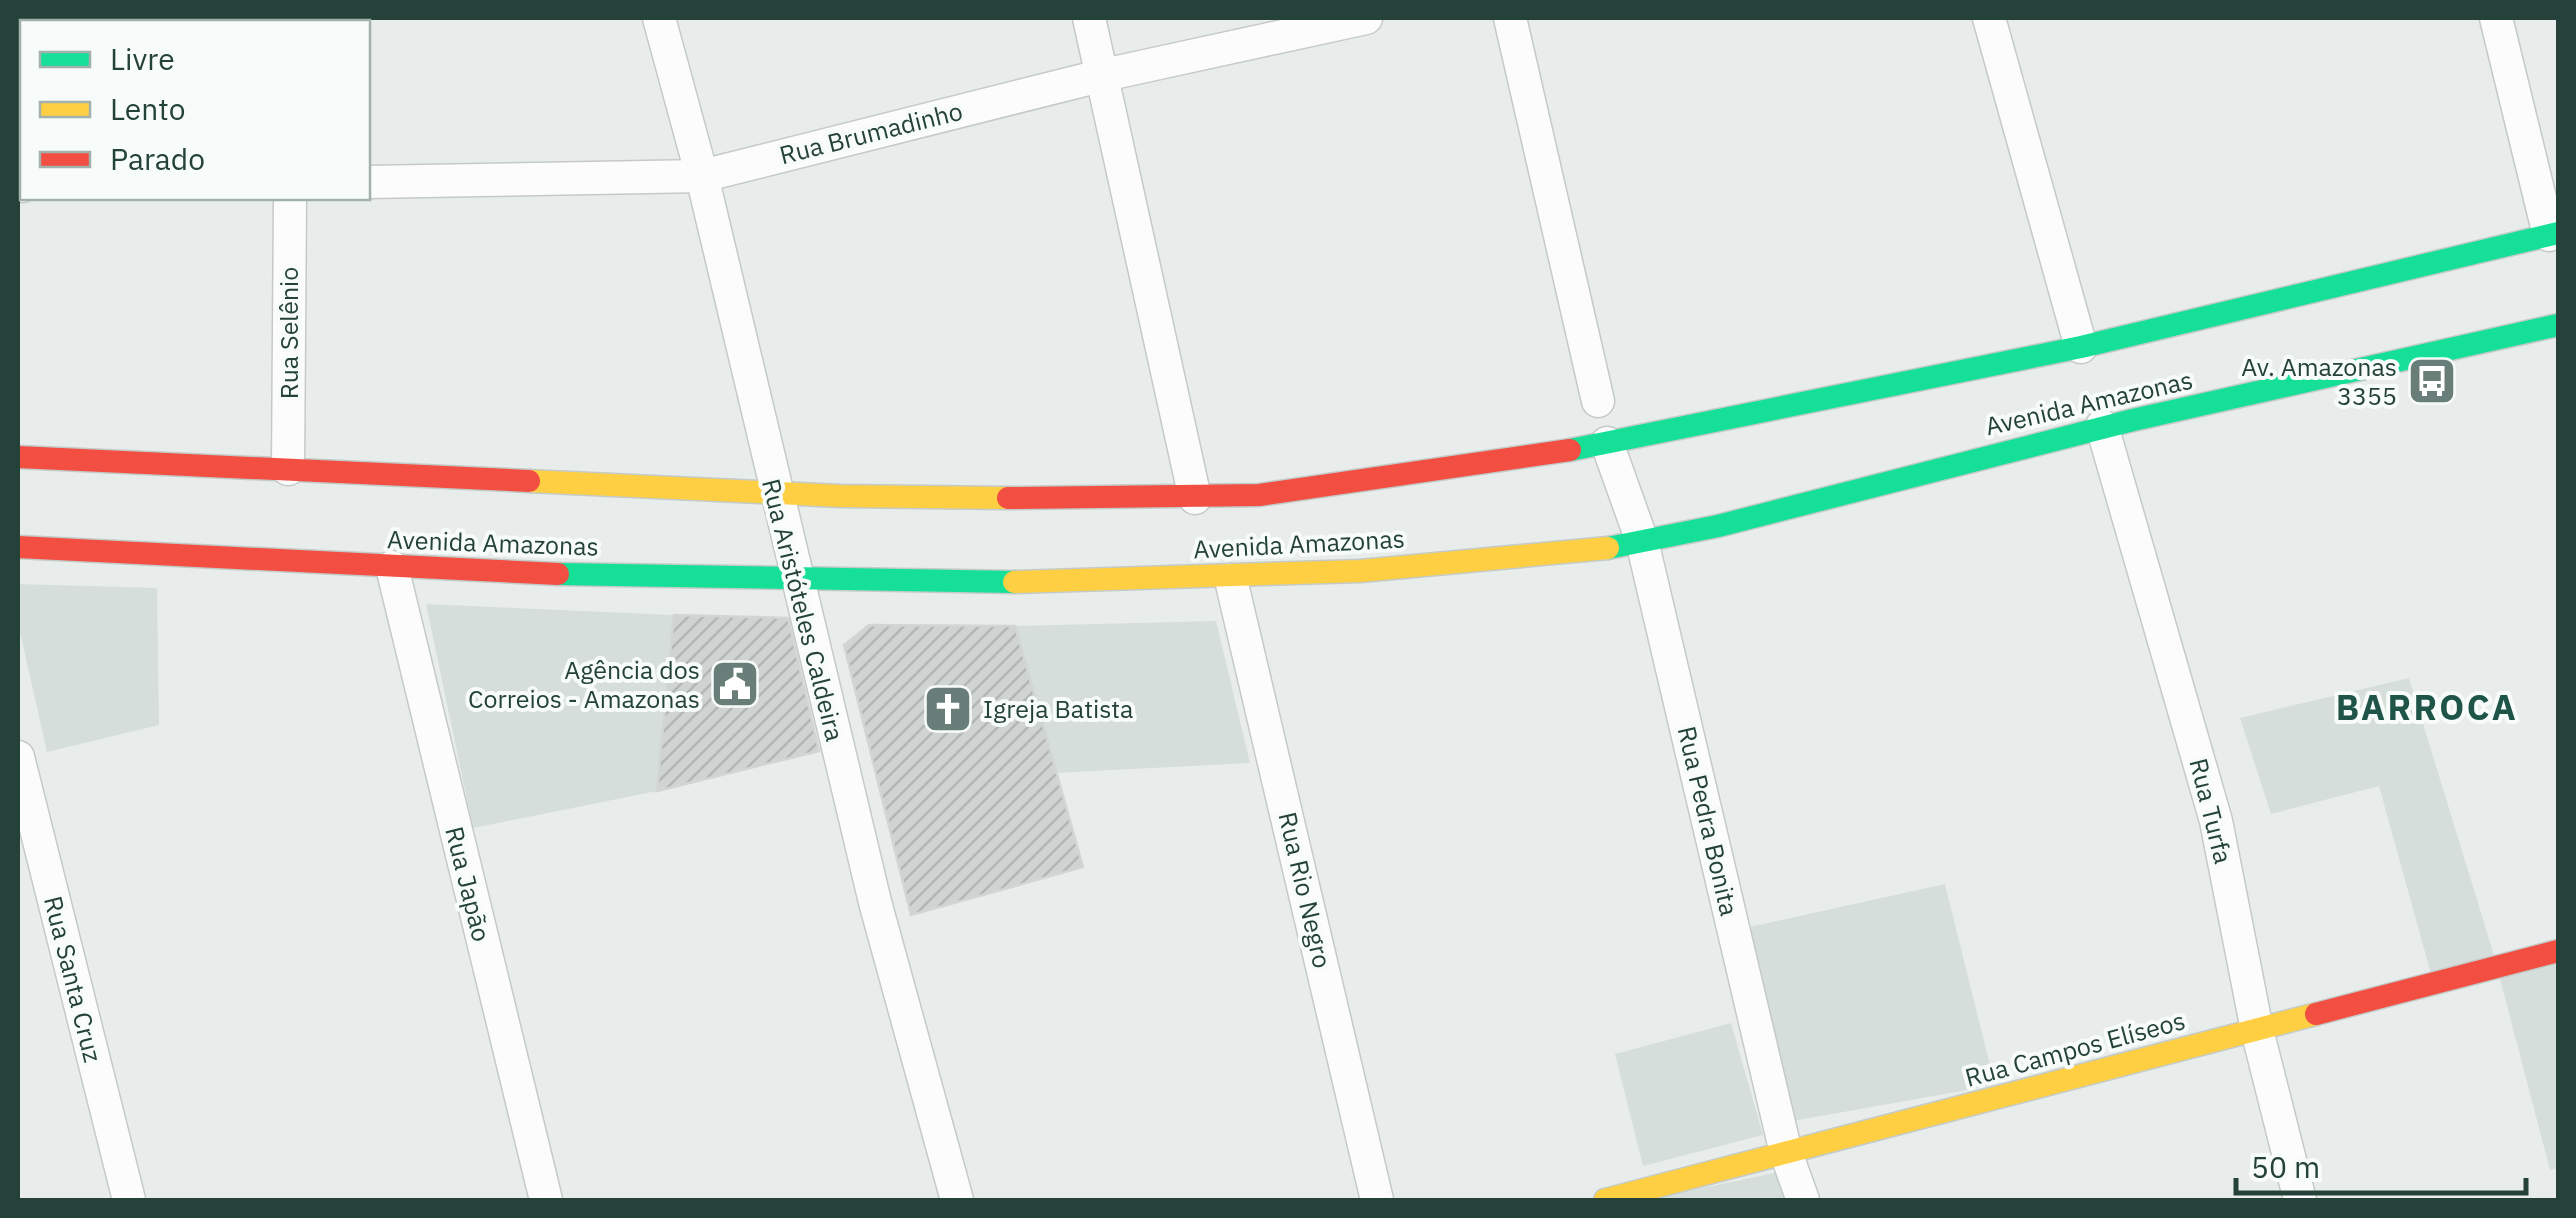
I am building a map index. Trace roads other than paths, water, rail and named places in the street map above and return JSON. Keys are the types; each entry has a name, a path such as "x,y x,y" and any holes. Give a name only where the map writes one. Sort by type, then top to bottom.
{"main road":[{"name":"Avenida Amazonas","path":"18,457 774,491 1195,498 1259,495 1607,443 2081,347 2554,235"},
{"name":"Avenida Amazonas","path":"18,547 392,567 798,583 1006,586 1231,580 1556,555 1642,541 2102,426 2558,325"},
{"name":"Rua Campos Elíseos","path":"1604,1200 2558,951"}],"street":[{"name":"Rua Aristóteles Caldeira","path":"660,18 702,176 875,902 957,1200"},
{"path":"1089,18 1195,498"},
{"name":"Rua Brumadinho","path":"370,182 702,176 1104,74 1366,18"},
{"path":"1510,18 1598,401"},
{"path":"1989,18 2081,347"},
{"path":"2496,18 2554,235"},
{"name":"Rua Selênio","path":"288,469 290,200"},
{"name":"Rua Turfa","path":"2102,426 2216,821 2257,1030 2300,1200"},
{"name":"Rua Pedra Bonita","path":"1607,443 1642,541 1786,1153 1803,1200"},
{"name":"Rua Japão","path":"392,567 546,1200"},
{"name":"Rua Rio Negro","path":"1231,580 1377,1200"},
{"name":"Rua Santa Cruz","path":"20,775 128,1200"}],"place":[{"name":"Av. Amazonas 3355","path":"2432,381"},
{"name":"Agência dos Correios - Amazonas","path":"735,684"},
{"name":"Igreja Batista","path":"948,709"}],"district":[{"name":"BARROCA","path":"2427,708"}]}
